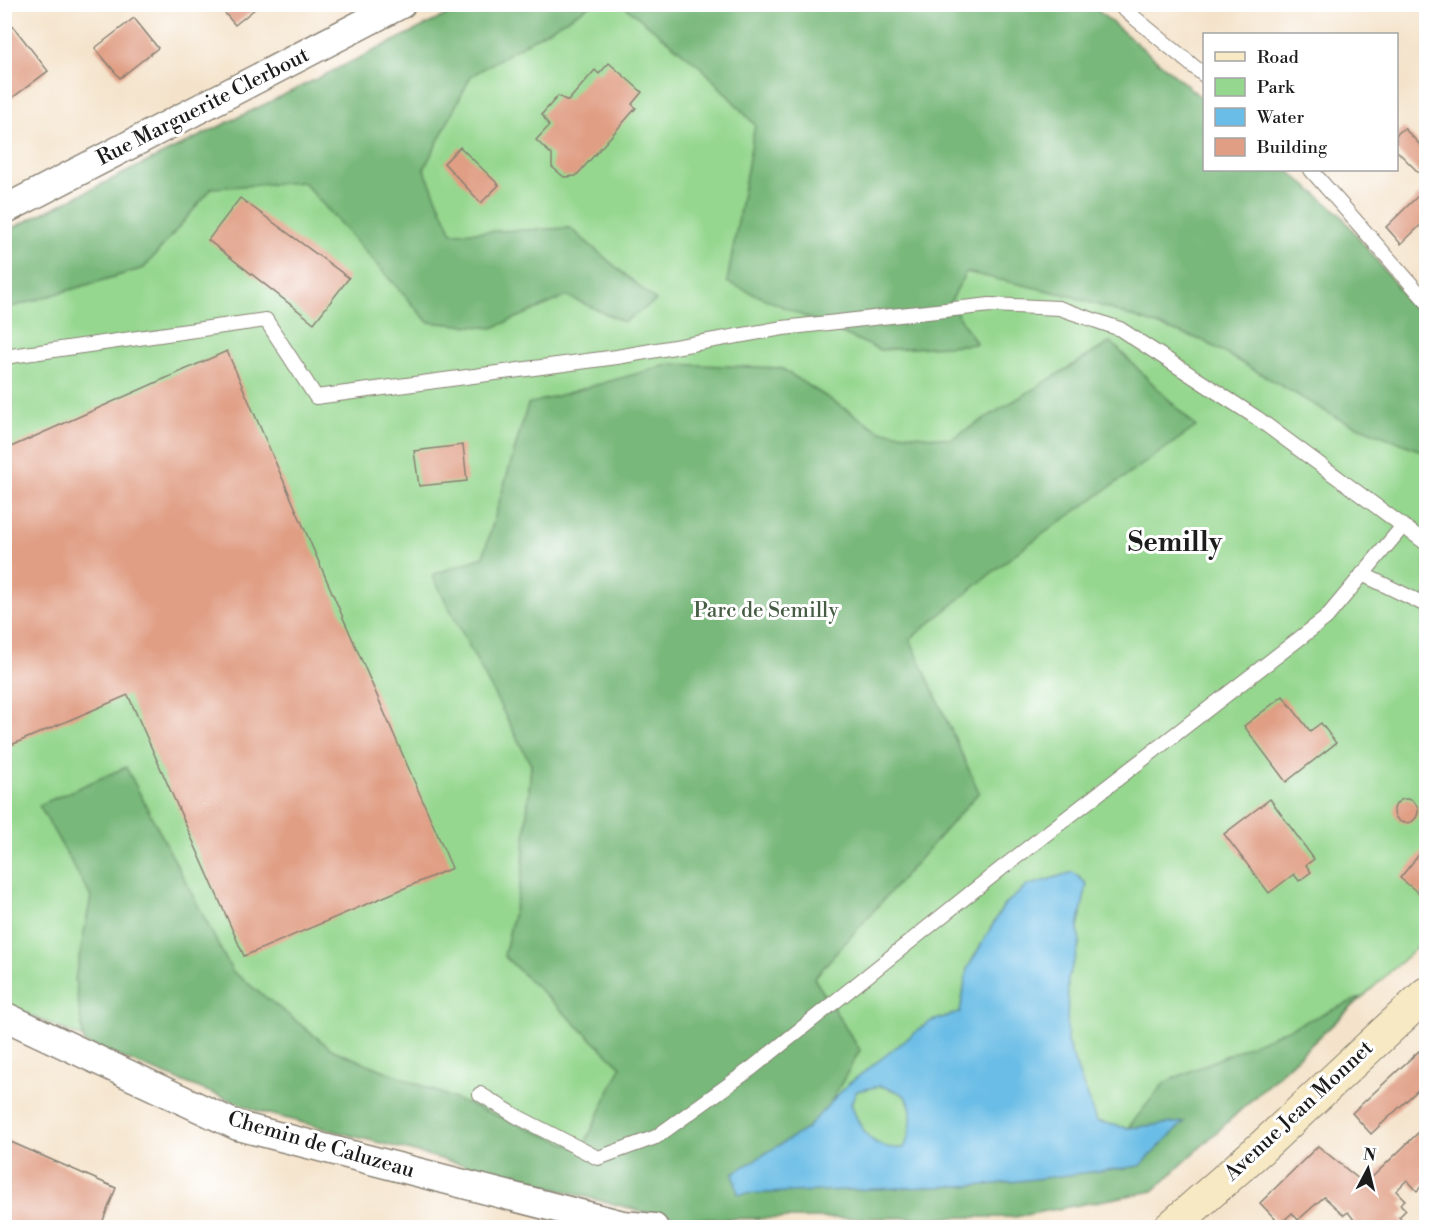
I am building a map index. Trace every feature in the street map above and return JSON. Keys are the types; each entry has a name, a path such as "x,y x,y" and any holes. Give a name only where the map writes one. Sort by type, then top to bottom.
{"main road":[{"name":"Avenue Jean Monnet","path":"1170,1227 1261,1148 1424,998"}],"street":[{"name":"Rue Marguerite Clerbout","path":"4,210 401,4"},
{"name":"Chemin de Caluzeau","path":"4,1016 238,1126 623,1225 654,1227"}],"lane":[{"path":"1118,4 1203,74"},
{"path":"1312,171 1426,301"},
{"path":"4,357 266,320 316,397 617,357 783,328 990,305 1059,308 1120,329 1257,417 1426,543"},
{"path":"480,1094 518,1117 598,1158 656,1137 752,1068 1002,868 1326,618 1403,526"},
{"path":"1362,574 1426,605"}],"green space":[{"name":"Parc de Semilly","path":"467,5 1091,5 1203,99 1203,171 1288,171 1339,213 1426,323 1426,935 1418,946 1153,1191 1014,1217 671,1219 258,1111 5,1005 4,232"},
{"path":"467,5 591,5 471,76 424,169 452,233 570,228 656,301 624,322 567,296 493,328 428,322 303,182 212,188 144,268 5,309 5,232"},
{"path":"623,5 1091,5 1203,99 1203,171 1288,171 1339,213 1426,323 1426,453 1337,418 1204,341 1071,296 966,272 950,303 977,344 880,350 727,282 755,125 703,69"},
{"path":"1111,342 1196,427 1020,550 910,639 979,792 814,978 860,1050 790,1175 1111,1149 1165,1082 1362,997 1153,1191 1014,1217 671,1219 258,1111 84,1043 75,979 91,897 39,805 126,767 232,971 333,1050 582,1150 621,1067 504,956 522,875 531,765 432,575 483,557 528,404 671,364 781,368 880,431 951,439"}],"water":[{"path":"1073,872 1087,884 1078,928 1080,944 1068,979 1067,1041 1096,1121 1127,1128 1184,1122 1140,1166 987,1185 738,1194 733,1173 806,1129 847,1085 929,1022 960,1012 967,969 1004,905 1027,886","holes":["880,1086 902,1094 909,1104 911,1123 904,1148 883,1146 869,1137 863,1130 851,1103 857,1091"]}],"building":[{"path":"217,4 261,4 235,25"},
{"path":"134,18 158,48 120,78 95,48"},
{"path":"9,21 48,71 4,104 4,25"},
{"path":"609,63 642,92 632,104 636,108 576,176 564,177 552,167 552,155 536,140 549,126 542,114 558,96 568,101 595,70 599,74"},
{"path":"1404,128 1426,151 1426,180 1398,152 1398,133"},
{"path":"460,147 499,185 481,203 444,163"},
{"path":"1425,182 1426,220 1401,244 1386,227 1424,190"},
{"path":"240,198 349,278 314,323 208,240"},
{"path":"227,351 452,868 244,956 128,695 4,748 4,450"},
{"path":"463,445 467,481 419,486 414,451"},
{"path":"1283,696 1310,731 1321,723 1336,743 1286,782 1244,726"},
{"path":"1270,799 1314,859 1306,865 1311,872 1299,881 1294,874 1269,893 1224,834"},
{"path":"1406,799 1415,802 1418,811 1415,820 1406,823 1397,820 1394,811 1397,802"},
{"path":"1426,846 1426,899 1400,878"},
{"path":"1419,1051 1426,1061 1426,1101 1418,1090 1371,1134 1352,1113"},
{"path":"1426,1130 1426,1181 1417,1191 1407,1180 1396,1191 1405,1200 1400,1204 1406,1210 1399,1217 1410,1228 1346,1228 1355,1221 1348,1212 1344,1215 1324,1197 1298,1220 1292,1213 1280,1224 1260,1203 1318,1146 1365,1184 1419,1132 1421,1135"},
{"path":"4,1139 116,1188 100,1228 4,1228"}],"district":[{"name":"Semilly","path":"1175,543"}]}
